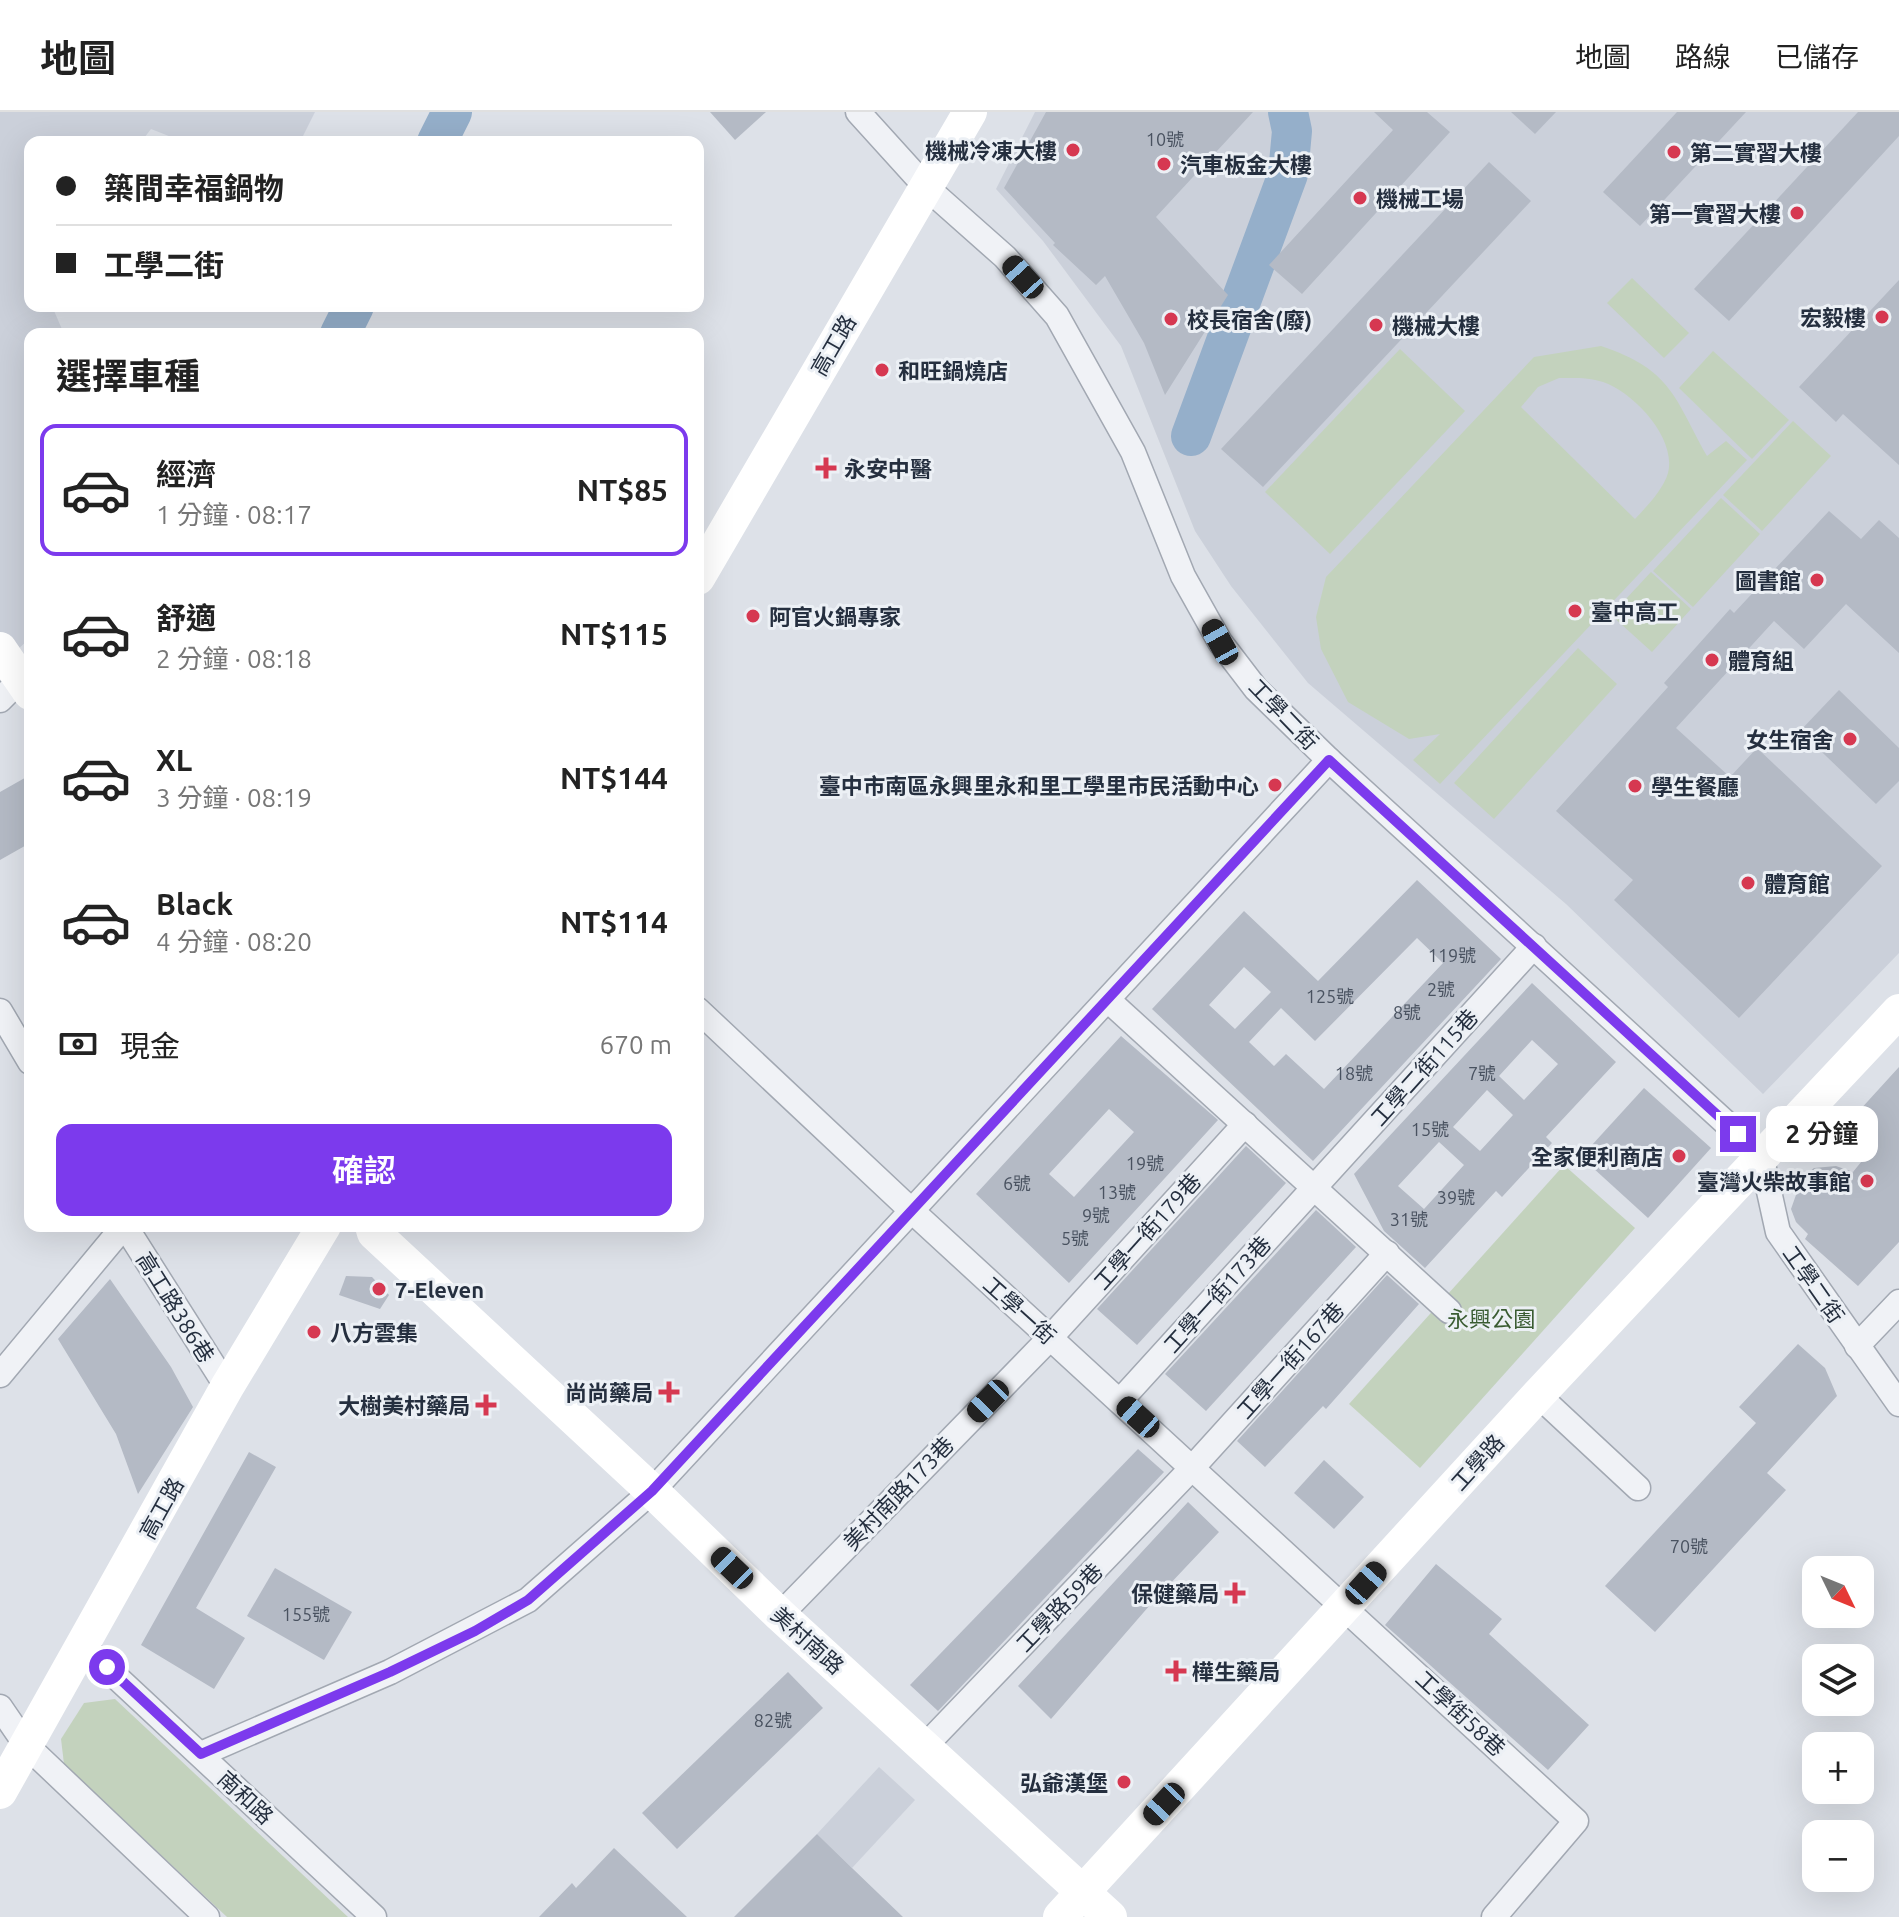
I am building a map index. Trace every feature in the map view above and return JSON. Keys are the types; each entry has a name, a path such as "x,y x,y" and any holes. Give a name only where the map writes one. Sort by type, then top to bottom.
{"street":[{"name":"工學二街","path":"858,112 926,187 1005,257 1057,316 1133,452 1183,576 1220,642 1256,689 1329,760 1761,1155 1778,1232 1899,1404"},
{"name":"高工路","path":"704,568 970,112"},
{"path":"0,649 17,691"},
{"path":"201,1754 390,1672 475,1631 528,1600 652,1491 1329,760"},
{"name":"工學二街115巷","path":"1314,1187 1534,946"},
{"path":"1108,1000 1449,1311"},
{"name":"工學一街","path":"704,1016 1050,1338 1346,1606"},
{"name":"工學路","path":"1060,1917 1761,1155 1896,1018"},
{"path":"3,1023 24,1053"},
{"name":"工學一街179巷","path":"1050,1338 1245,1124"},
{"name":"工學一街173巷","path":"1120,1401 1314,1187"},
{"path":"0,1375 119,1232"},
{"name":"高工路386巷","path":"128,1232 227,1387"},
{"name":"高工路","path":"0,1792 227,1387 320,1232"},
{"name":"美村南路","path":"374,1232 652,1491 780,1615 1110,1917"},
{"name":"工學一街167巷","path":"1193,1467 1387,1253"},
{"path":"1857,1346 1899,1302"},
{"name":"美村南路173巷","path":"780,1615 1050,1338"},
{"path":"1538,1395 1638,1488"},
{"name":"工學路59巷","path":"925,1746 1193,1467"},
{"name":"工學街58巷","path":"1346,1606 1576,1821 1494,1917"},
{"name":"南和路","path":"83,1646 374,1917"},
{"path":"0,1707 26,1745 207,1917"}],"shaded area":[{"path":"0,112 315,112 303,136 169,136 151,129 146,136 24,136 24,312 55,312 61,328 24,328 24,644 0,666"},
{"name":"臺中高工","path":"1035,112 1899,112 1899,953 1763,1094 1566,904 1308,683 1231,586 1195,531 1121,346 1043,241 996,189"},
{"path":"879,1767 915,1800 852,1868 817,1834"}],"green space":[{"path":"1632,278 1689,333 1664,358 1607,303"},
{"path":"1601,346 1625,355 1643,365 1668,388 1707,456 1726,441 1747,460 1440,784 1413,760 1440,734 1409,739 1348,702 1321,649 1316,617 1326,577 1534,357","holes":["1559,378 1592,379 1615,387 1639,406 1659,431 1666,445 1668,473 1659,492 1635,519 1521,407 1538,387"]},
{"path":"1400,349 1465,411 1330,554 1265,492"},
{"path":"1713,351 1789,420 1752,459 1679,388"},
{"path":"1793,421 1831,456 1762,531 1723,495"},
{"path":"1721,498 1760,534 1693,607 1653,571"},
{"path":"1651,572 1691,609 1652,652 1611,615"},
{"path":"1578,648 1617,684 1494,819 1454,783"},
{"name":"永興公園","path":"1564,1165 1635,1228 1420,1468 1349,1404"},
{"path":"115,1699 348,1917 227,1917 64,1764 61,1739 84,1703"}],"building":[{"path":"710,112 766,112 735,140"},
{"path":"1046,112 1253,112 1156,217 1228,295 1165,395 1144,343 1105,276 1096,285 1053,245 1055,243 1004,188"},
{"name":"機械工場","path":"1374,112 1427,112 1450,132 1302,294 1269,265 1393,130"},
{"path":"1511,112 1556,112 1535,134"},
{"name":"第二實習大樓","path":"1677,112 1746,112 1640,226 1603,192"},
{"name":"第一實習大樓","path":"1858,112 1899,112 1899,136 1729,321 1694,289"},
{"name":"機械大樓","path":"1489,162 1531,201 1263,487 1221,449"},
{"name":"宏毅樓","path":"1899,280 1899,465 1843,414 1836,422 1799,387"},
{"path":"1829,511 1861,539 1879,520 1899,538 1899,653 1846,604 1804,649 1774,621 1676,728 1730,777 1757,748 1882,866 1739,1018 1614,900 1633,880 1556,811 1668,687 1664,683 1730,609 1734,613"},
{"name":"女生宿舍","path":"1839,690 1899,748 1899,781 1876,804 1800,731"},
{"path":"24,778 24,846 0,860 0,792"},
{"path":"1417,880 1501,959 1313,1161 1152,1009 1244,911 1318,981","holes":["1417,938 1443,963 1324,1089 1286,1054 1274,1066 1249,1042 1281,1008 1315,1041","1244,967 1271,992 1235,1029 1209,1005"]},
{"path":"1532,983 1616,1062 1546,1137 1552,1143 1502,1197 1496,1191 1425,1268 1384,1231 1354,1174","holes":["1532,1040 1558,1064 1524,1100 1499,1076","1487,1090 1513,1115 1480,1151 1453,1127","1439,1142 1464,1165 1424,1209 1398,1186"]},
{"path":"1121,1036 1218,1120 1069,1283 976,1194","holes":["1109,1109 1134,1132 1074,1197 1049,1174"]},
{"path":"1899,1067 1899,1242 1858,1286 1805,1239 1808,1234 1796,1222 1791,1209 1802,1178 1814,1168 1836,1166 1853,1172 1870,1151 1857,1137 1872,1123 1858,1112"},
{"path":"1644,1088 1711,1148 1648,1218 1581,1157"},
{"path":"1246,1146 1286,1183 1137,1345 1097,1309"},
{"path":"1316,1210 1356,1247 1206,1411 1165,1374"},
{"path":"1387,1275 1419,1304 1326,1409 1323,1406 1265,1467 1237,1441"},
{"path":"346,1276 372,1277 389,1295 380,1309 339,1295"},
{"path":"110,1279 171,1367 193,1407 138,1494 116,1434 58,1339"},
{"path":"1798,1344 1825,1368 1837,1396 1767,1473 1786,1490 1655,1632 1605,1586 1756,1423 1739,1407"},
{"path":"1138,1449 1164,1472 938,1711 910,1685"},
{"path":"249,1452 276,1467 196,1608 245,1638 214,1689 141,1645"},
{"path":"1324,1460 1364,1497 1334,1529 1294,1493"},
{"path":"1188,1502 1219,1532 1150,1605 1051,1719 1018,1686"},
{"path":"1436,1564 1502,1619 1489,1634 1589,1725 1548,1770 1385,1625"},
{"path":"275,1568 352,1612 324,1660 247,1616"},
{"path":"788,1672 823,1708 677,1849 642,1813"},
{"path":"817,1834 852,1868 903,1917 734,1917"},
{"path":"614,1848 687,1917 539,1917 572,1883 576,1888"}],"waterway":[{"path":"440,136 452,112"},
{"path":"1191,436 1288,174 1292,131 1288,112"},
{"path":"343,328 351,312"}],"place":[{"name":"機械冷凍大樓","path":"1073,150"},
{"name":"第二實習大樓","path":"1674,152"},
{"name":"汽車板金大樓","path":"1164,164"},
{"name":"機械工場","path":"1360,198"},
{"name":"第一實習大樓","path":"1797,213"},
{"name":"宏毅樓","path":"1882,317"},
{"name":"校長宿舍(廢)","path":"1171,319"},
{"name":"機械大樓","path":"1376,325"},
{"name":"和旺鍋燒店","path":"882,370"},
{"name":"永安中醫","path":"826,468"},
{"name":"圖書館","path":"1817,580"},
{"name":"臺中高工","path":"1575,611"},
{"name":"阿官火鍋專家","path":"753,616"},
{"name":"體育組","path":"1712,660"},
{"name":"女生宿舍","path":"1850,739"},
{"name":"臺中市南區永興里永和里工學里市民活動中心","path":"1275,785"},
{"name":"學生餐廳","path":"1635,786"},
{"name":"體育館","path":"1748,883"},
{"name":"全家便利商店","path":"1679,1156"},
{"name":"臺灣火柴故事館","path":"1867,1181"},
{"name":"7-Eleven","path":"379,1289"},
{"name":"八方雲集","path":"314,1332"},
{"name":"尚尚藥局","path":"669,1392"},
{"name":"大樹美村藥局","path":"486,1405"},
{"name":"保健藥局","path":"1235,1593"},
{"name":"樺生藥局","path":"1176,1671"},
{"name":"弘爺漢堡","path":"1124,1782"}],"route":[{"path":"107,1667 201,1754 390,1672 475,1631 528,1600 652,1491 1329,760 1738,1134"}]}
